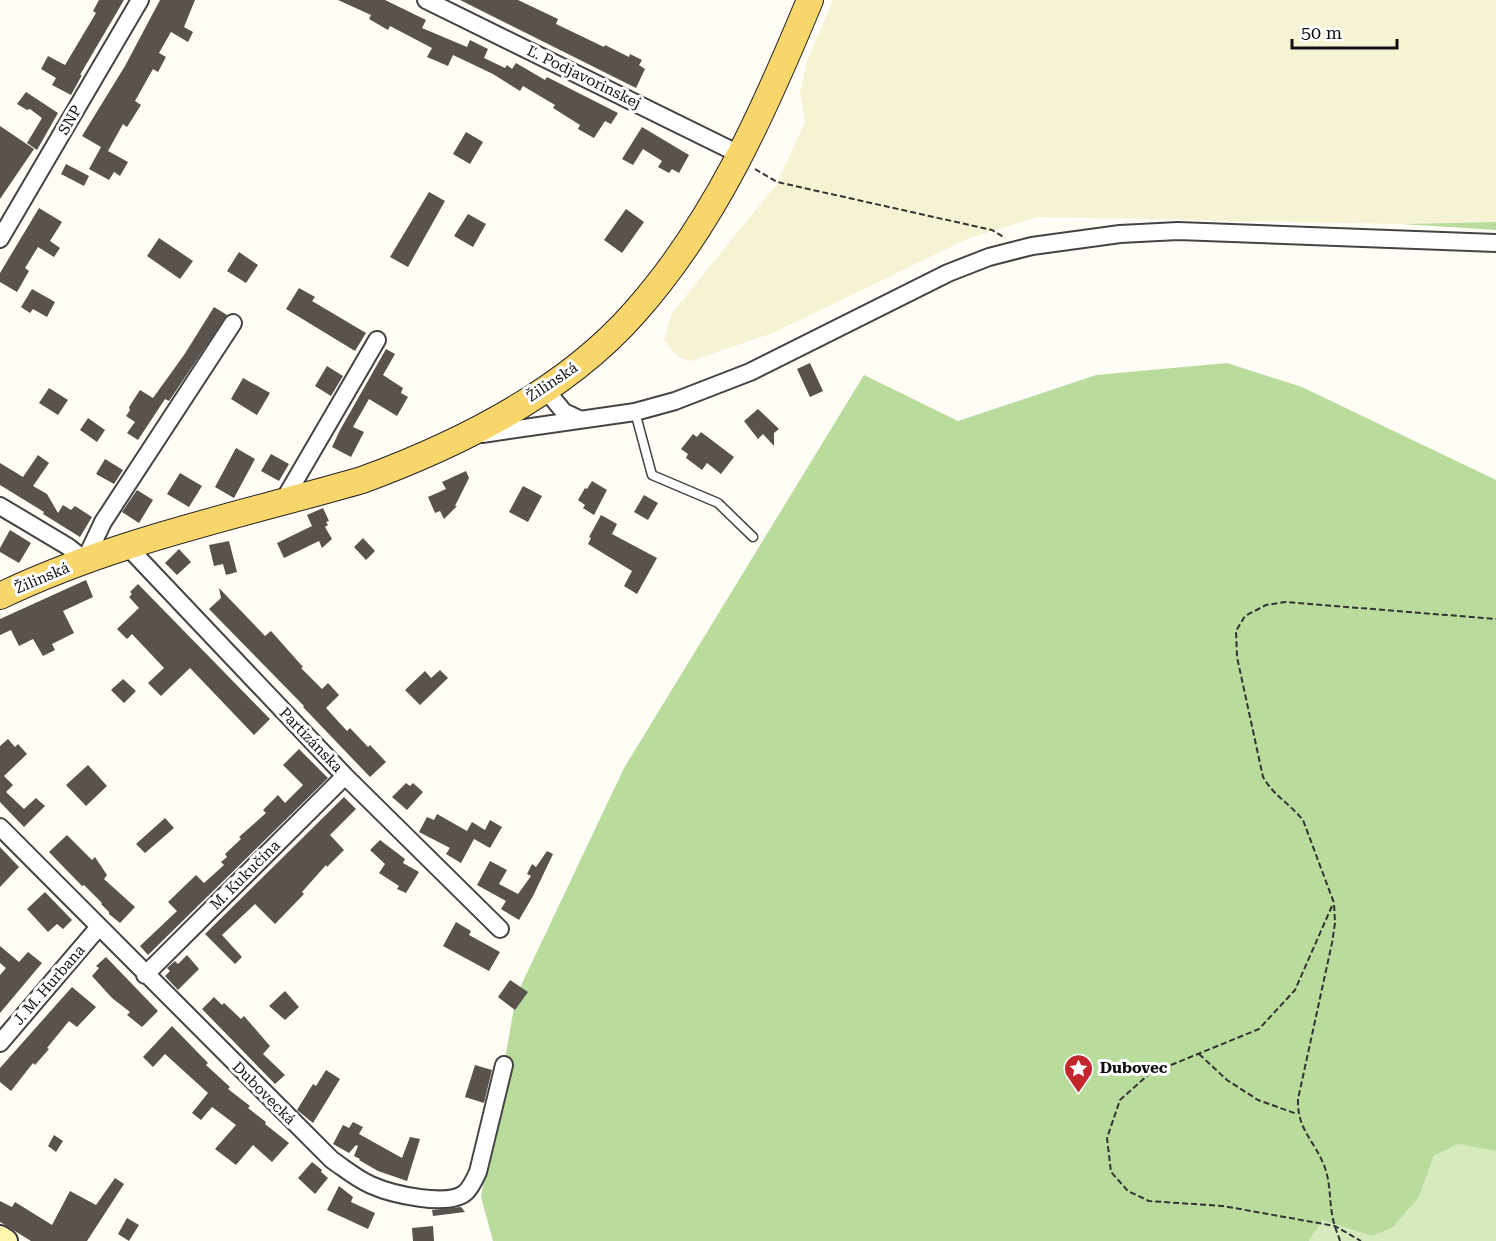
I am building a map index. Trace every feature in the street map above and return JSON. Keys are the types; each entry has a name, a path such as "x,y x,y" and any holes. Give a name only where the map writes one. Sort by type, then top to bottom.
{"main road":[{"name":"Žilinská","path":"0,596 35,579 127,546 381,473 466,436 545,389 590,356 634,313 675,262 747,161 810,0"},
{"path":"0,1237 6,1241"}],"street":[{"name":"SNP","path":"0,239 140,0"},
{"name":"Ľ. Podjavorinskej","path":"426,0 747,161"},
{"path":"466,436 635,412 675,401 717,386 818,339 948,273 989,257 1032,246 1120,234 1178,231 1496,243"},
{"name":"Žilinská","path":"85,560 103,522 233,323"},
{"path":"282,503 377,340"},
{"path":"545,389 564,412 579,419"},
{"path":"0,506 67,546 85,560"},
{"name":"Partizánska","path":"127,546 345,776 500,929"},
{"name":"M. Kukučína","path":"145,975 345,776"},
{"name":"Dubovecká","path":"0,828 332,1160 370,1185 392,1192 441,1199 465,1193 478,1172 504,1065"},
{"name":"J. M. Hurbana","path":"0,1043 98,928"}],"lane":[{"path":"635,412 651,475 718,503 753,537"}],"path":[{"path":"747,161 777,182 993,230 1011,242"},
{"path":"1340,1241 1333,1218 1331,1190 1324,1166 1298,1114 1298,1099 1332,943 1335,923 1334,903 1303,820 1295,809 1271,791 1263,777 1237,657 1236,631 1245,616 1266,605 1285,602 1496,619"},
{"path":"1334,903 1295,990 1259,1029 1149,1074 1120,1100 1107,1138 1111,1172 1128,1191 1149,1201 1223,1206 1335,1226 1361,1241"},
{"path":"1199,1054 1227,1080 1258,1100 1298,1114"}],"shaded area":[{"path":"833,0 1496,0 1496,222 1402,224 1037,217 967,239 773,333 691,361 678,357 664,340 672,313 776,185 805,122 800,93 806,64"}],"green space":[{"path":"1496,222 1496,230 1402,224"},
{"path":"1227,363 1302,387 1496,480 1496,1151 1458,1144 1434,1156 1419,1197 1392,1228 1371,1236 1322,1220 1309,1241 493,1241 481,1197 516,996 624,768 864,375 958,421 1096,375"},
{"path":"1458,1144 1496,1151 1496,1241 1309,1241 1321,1220 1371,1236 1419,1197 1434,1156"}],"building":[{"path":"99,0 124,0 80,75 82,75 71,95 52,85 56,78 41,69 48,56 65,65 96,13 93,11"},
{"path":"160,0 195,0 184,27 193,32 188,42 171,32 159,53 166,57 158,72 153,69 135,101 141,105 127,127 123,124 108,151 128,162 120,176 114,172 109,180 89,169 101,147 82,136 125,66"},
{"path":"338,0 385,0 426,20 422,28 467,47 470,40 488,49 484,58 505,68 507,65 512,69 516,63 545,80 547,77 618,113 611,124 605,121 594,138 578,129 580,125 553,108 555,105 523,86 520,91 493,74 453,55 448,66 427,57 432,48 390,26 388,30 369,19 371,15"},
{"path":"460,0 518,0 558,19 556,24 604,47 605,45 629,57 630,54 642,60 639,65 645,69 636,88"},
{"path":"26,92 58,113 37,150 27,143 42,118 30,109 27,110 17,104"},
{"path":"0,126 34,149 0,199"},
{"path":"642,127 689,155 679,173 672,169 669,173 658,167 662,161 643,149 633,165 622,159"},
{"path":"466,132 483,142 470,164 453,154"},
{"path":"66,164 89,176 84,186 61,174"},
{"path":"429,192 445,201 408,267 390,257"},
{"path":"39,208 62,222 50,241 60,248 54,257 38,247 25,268 29,271 17,292 0,282 0,273"},
{"path":"626,209 644,222 622,253 604,240"},
{"path":"468,214 486,224 473,247 454,236"},
{"path":"159,238 193,261 180,279 147,256"},
{"path":"239,252 258,265 246,283 227,271"},
{"path":"299,288 315,297 312,301 366,333 355,351 286,309"},
{"path":"32,289 55,302 47,317 33,309 30,313 21,307"},
{"path":"214,307 227,315 169,401 165,399 138,440 127,433 135,422 126,416 130,410 129,407 140,390 153,398 184,355"},
{"path":"386,349 395,354 383,375 403,388 401,393 408,397 397,416 369,399 353,427 364,432 351,457 332,447"},
{"path":"810,363 823,391 810,397 797,369"},
{"path":"327,366 343,376 331,396 315,386"},
{"path":"243,378 270,393 257,415 231,399"},
{"path":"49,388 68,400 58,415 39,403"},
{"path":"758,409 779,429 774,433 774,446 763,434 758,439 744,421"},
{"path":"88,418 105,430 97,442 80,430"},
{"path":"701,432 734,457 721,474 707,463 702,470 686,458 688,454 681,449 693,434 697,437"},
{"path":"236,448 255,459 234,498 215,487"},
{"path":"271,454 289,464 279,481 261,471"},
{"path":"38,455 49,463 33,486 47,494 58,513 63,505 71,510 75,506 92,517 80,537 0,485 0,463 23,477"},
{"path":"105,459 123,470 114,484 96,474"},
{"path":"466,471 469,478 455,506 457,506 444,519 440,511 435,513 428,497 446,489 442,482"},
{"path":"180,473 202,486 189,507 167,494"},
{"path":"592,481 607,490 594,515 583,508 585,505 578,500"},
{"path":"523,486 542,496 528,522 509,512"},
{"path":"137,490 153,500 139,523 122,512"},
{"path":"644,495 658,503 648,520 634,512"},
{"path":"323,508 329,521 326,522 328,525 325,527 332,539 322,548 319,541 284,558 277,543 312,526 307,515"},
{"path":"601,515 617,524 612,534 657,558 637,594 624,586 632,571 588,544 591,538 589,537"},
{"path":"10,530 31,543 19,563 0,552"},
{"path":"363,538 375,551 366,560 354,547"},
{"path":"229,541 237,572 226,575 223,564 214,566 209,545"},
{"path":"179,549 191,562 177,575 165,563"},
{"path":"86,580 93,597 63,611 74,633 52,644 55,650 43,656 33,639 19,646 11,630 0,635 0,619"},
{"path":"138,584 270,719 254,735 190,668 161,696 148,683 164,668 132,634 127,639 117,629 139,608 129,597 132,594 130,592"},
{"path":"219,588 265,636 271,631 303,667 301,668 322,689 328,683 339,695 326,708 347,731 350,728 386,762 370,777 209,609 221,598"},
{"path":"440,670 448,678 420,705 405,690 425,671 431,678"},
{"path":"123,679 136,691 124,703 111,690"},
{"path":"8,739 15,747 18,744 27,754 4,776 13,785 6,792 24,809 36,798 45,806 24,827 0,802 0,746"},
{"path":"299,749 328,778 148,955 140,946 177,911 168,902 196,875 204,883 224,865 221,862 227,857 225,854 241,839 239,837 266,813 263,810 278,795 285,803 303,785 283,765"},
{"path":"88,765 107,786 86,806 66,785"},
{"path":"406,783 410,786 413,783 423,792 407,810 392,797"},
{"path":"344,797 356,809 330,835 344,850 327,867 326,865 302,892 304,894 275,924 255,904 222,935 242,957 235,964 205,934"},
{"path":"437,814 467,831 472,822 485,830 490,820 502,827 490,848 474,839 461,863 446,854 450,848 419,832 427,817 434,820"},
{"path":"165,818 174,828 145,853 136,844"},
{"path":"67,835 92,860 95,857 107,875 104,879 135,907 120,923 49,852"},
{"path":"380,840 405,859 403,863 419,872 406,893 397,889 399,886 379,873 385,864 370,850"},
{"path":"0,847 19,867 0,887"},
{"path":"547,851 553,854 519,920 501,909 506,901 477,885 490,861 507,870 499,884 518,894 531,876 527,874 532,864 536,867"},
{"path":"45,892 72,920 63,929 57,924 48,932 27,909"},
{"path":"456,922 471,931 469,935 500,952 489,971 443,946"},
{"path":"0,946 19,962 28,952 42,963 0,1013 0,975 6,968 0,963"},
{"path":"187,955 199,969 178,990 165,976 170,971 167,968 175,961 178,964"},
{"path":"106,957 158,1011 142,1027 127,1015 130,1012 112,998 92,976 99,968 96,966"},
{"path":"510,980 528,992 515,1010 498,997"},
{"path":"72,987 96,1007 77,1027 69,1021 47,1048 49,1049 35,1065 33,1063 11,1091 0,1082 0,1068"},
{"path":"285,991 299,1007 285,1020 269,1006"},
{"path":"214,997 241,1019 244,1016 270,1046 263,1054 285,1075 275,1084 202,1009"},
{"path":"172,1026 208,1063 206,1065 230,1087 228,1089 250,1106 248,1108 289,1143 272,1162 253,1145 236,1165 215,1149 236,1125 212,1107 201,1120 192,1113 208,1093 165,1054 153,1067 143,1057"},
{"path":"475,1065 492,1070 484,1103 465,1097"},
{"path":"326,1070 340,1079 313,1123 297,1110 313,1084 316,1086"},
{"path":"353,1122 363,1127 359,1134 402,1158 410,1137 420,1139 407,1181 378,1171 359,1160 354,1156 358,1146 356,1145 349,1153 333,1144 343,1125 349,1128"},
{"path":"54,1135 63,1141 56,1152 48,1146"},
{"path":"312,1162 328,1178 315,1194 298,1178"},
{"path":"115,1178 124,1184 87,1241 31,1241 0,1222 0,1201 12,1207 15,1202 52,1225 70,1191 96,1205"},
{"path":"339,1186 353,1197 351,1202 375,1213 368,1229 327,1210"},
{"path":"461,1207 465,1212 433,1216 432,1210"},
{"path":"127,1218 139,1225 129,1241 118,1234"},
{"path":"433,1226 434,1241 413,1241 412,1228"}],"place":[{"name":"Dubovec","path":"1079,1094"}]}
